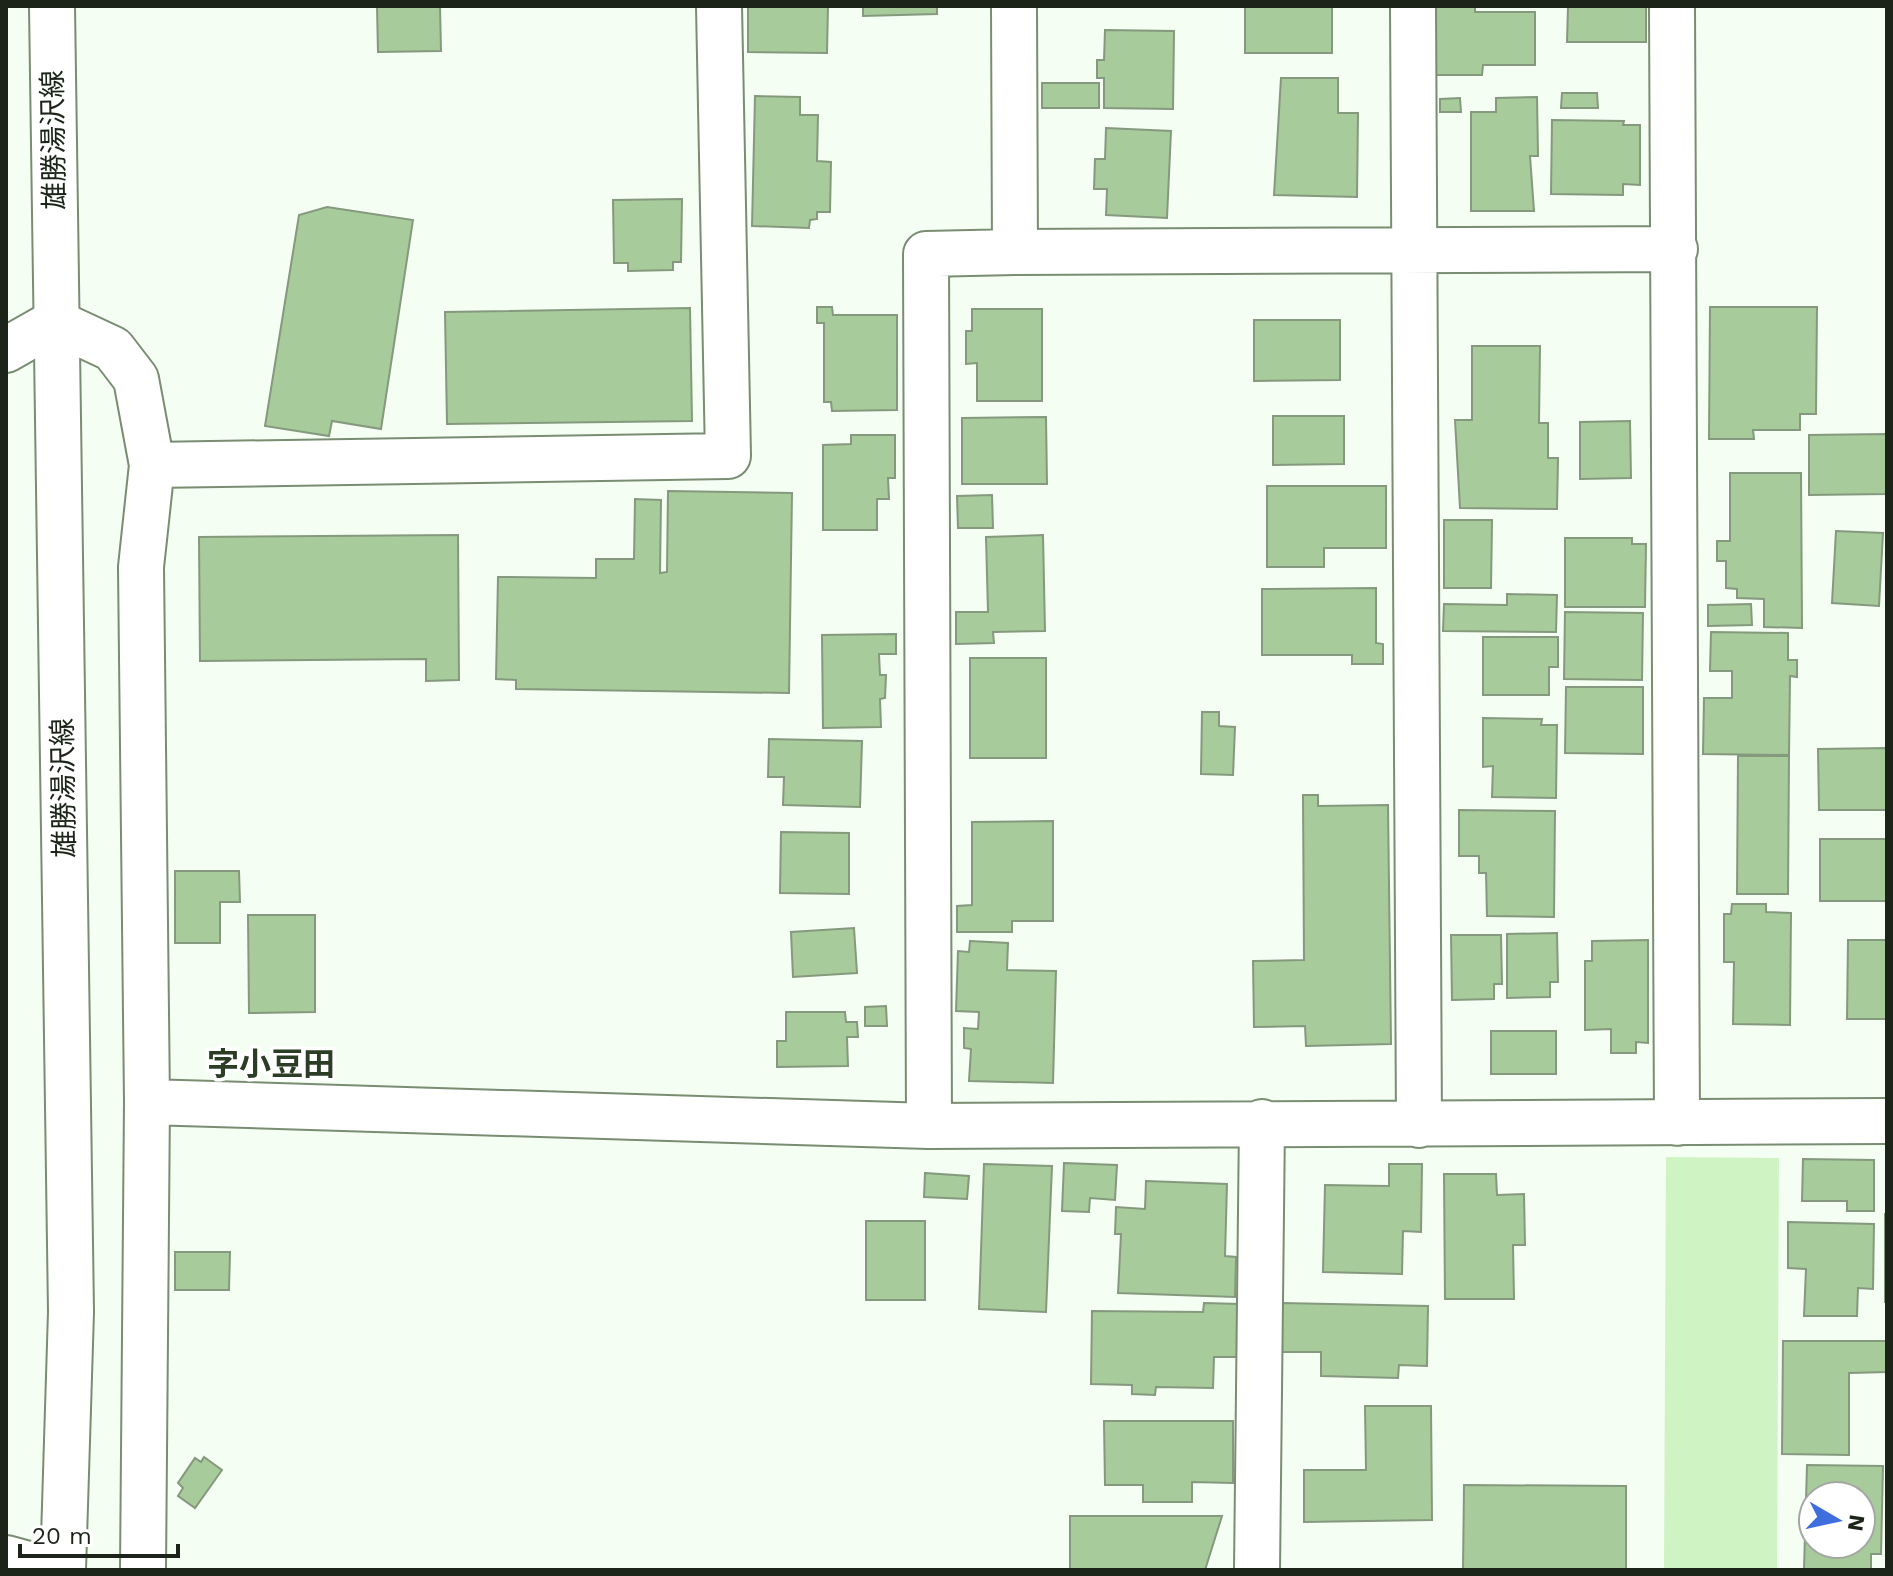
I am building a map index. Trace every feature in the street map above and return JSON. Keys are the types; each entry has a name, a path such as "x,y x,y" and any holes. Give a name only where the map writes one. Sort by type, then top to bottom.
{"street":[{"name":"雄勝湯沢線","path":"52,6 71,1312 63,1570"},
{"path":"152,465 728,456 719,6"},
{"path":"1014,6 1015,252"},
{"path":"1413,6 1417,251 1419,1125"},
{"path":"1672,6 1677,1123"},
{"path":"929,1126 926,254 1675,249"},
{"path":"6,350 55,322 113,349 136,379 152,465 141,567 147,1102 143,1570"},
{"path":"147,1102 929,1126 1887,1121"},
{"path":"1257,1570 1262,1122"},
{"path":"6,1558 50,1570"}],"green space":[{"path":"1666,1157 1779,1158 1777,1570 1664,1569"}],"building":[{"path":"377,6 440,6 441,51 378,52"},
{"path":"748,6 828,6 827,53 748,52"},
{"path":"863,6 937,6 937,14 863,16"},
{"path":"1245,6 1332,6 1332,53 1245,53"},
{"path":"1436,6 1475,6 1475,12 1535,12 1535,65 1483,65 1482,75 1436,75"},
{"path":"1568,6 1646,6 1646,42 1567,42"},
{"path":"1105,30 1174,31 1173,109 1104,108 1104,78 1097,78 1097,60 1104,60"},
{"path":"1281,78 1338,78 1338,113 1358,113 1357,197 1274,195"},
{"path":"1042,83 1099,83 1099,108 1042,108"},
{"path":"1562,93 1597,93 1598,108 1561,108"},
{"path":"755,96 800,97 800,115 818,115 817,161 831,162 830,212 817,212 817,219 810,220 809,228 752,226"},
{"path":"1537,97 1538,156 1530,156 1534,211 1471,211 1471,112 1496,112 1496,98"},
{"path":"1460,98 1461,112 1440,112 1440,99"},
{"path":"1552,120 1624,121 1623,125 1640,125 1640,185 1623,184 1623,195 1551,194"},
{"path":"1106,128 1171,131 1167,218 1106,215 1107,189 1094,189 1095,159 1105,159"},
{"path":"682,199 681,262 673,262 673,270 628,271 628,263 614,263 613,200"},
{"path":"327,207 413,220 381,429 332,421 329,436 265,426 299,215"},
{"path":"817,307 832,307 833,315 897,315 897,410 832,411 831,402 824,402 824,323 817,323"},
{"path":"1710,307 1817,307 1816,414 1800,414 1800,430 1753,430 1754,439 1709,439"},
{"path":"690,308 692,421 447,424 445,312"},
{"path":"972,309 1042,309 1042,401 977,401 977,363 966,364 966,331 972,331"},
{"path":"1254,320 1340,320 1340,380 1254,381"},
{"path":"1472,346 1540,346 1539,423 1548,423 1548,458 1558,458 1557,509 1460,508 1455,420 1472,420"},
{"path":"1273,416 1344,416 1344,464 1273,465"},
{"path":"1046,417 1047,484 962,484 962,418"},
{"path":"1630,421 1631,478 1580,479 1580,422"},
{"path":"1887,434 1887,494 1809,495 1809,435"},
{"path":"851,435 895,435 895,478 888,478 889,499 877,499 877,530 823,530 823,445 851,444"},
{"path":"1730,473 1801,473 1802,628 1764,627 1764,599 1737,598 1737,589 1726,588 1726,561 1717,561 1717,541 1730,541"},
{"path":"1267,486 1386,486 1386,548 1324,548 1324,567 1267,567"},
{"path":"668,491 792,493 789,693 516,689 516,680 496,679 498,577 596,578 596,559 634,559 635,499 661,500 660,573 667,572"},
{"path":"992,495 993,528 958,528 957,496"},
{"path":"1444,520 1492,520 1491,588 1444,588"},
{"path":"1836,531 1883,533 1879,606 1832,603"},
{"path":"458,535 459,680 426,681 426,659 200,661 199,537"},
{"path":"1043,535 1045,631 993,632 994,643 956,644 956,612 988,612 986,537"},
{"path":"1565,538 1632,538 1632,544 1646,544 1645,607 1565,607"},
{"path":"1376,588 1376,643 1383,644 1383,664 1352,664 1352,655 1262,655 1262,589"},
{"path":"1507,594 1557,595 1556,632 1443,631 1444,604 1507,605"},
{"path":"1751,604 1752,625 1708,626 1708,605"},
{"path":"1565,612 1643,613 1642,680 1564,679"},
{"path":"1711,632 1788,633 1788,660 1797,660 1797,677 1790,676 1789,755 1703,754 1704,698 1732,698 1732,671 1710,671"},
{"path":"896,634 896,654 879,654 880,675 886,675 885,698 880,699 881,727 823,728 822,635"},
{"path":"1483,637 1558,637 1558,667 1549,667 1549,695 1483,695"},
{"path":"970,658 1046,658 1046,758 970,758"},
{"path":"1566,687 1643,687 1643,754 1565,753"},
{"path":"1202,712 1219,712 1219,726 1235,727 1233,775 1201,774"},
{"path":"1483,718 1542,719 1541,725 1557,725 1556,798 1492,797 1493,766 1483,767"},
{"path":"769,739 862,741 860,807 783,805 784,777 768,777"},
{"path":"1887,748 1887,810 1819,810 1818,749"},
{"path":"1738,756 1789,756 1788,894 1737,894"},
{"path":"1303,795 1318,795 1318,806 1388,805 1391,1044 1306,1046 1305,1026 1254,1027 1253,961 1304,960"},
{"path":"1459,810 1555,811 1554,917 1487,916 1486,873 1479,873 1479,856 1459,856"},
{"path":"1053,821 1053,921 1012,921 1012,932 957,932 957,906 972,905 972,822"},
{"path":"781,832 849,833 849,894 780,893"},
{"path":"1820,839 1887,839 1887,901 1820,901"},
{"path":"175,871 239,871 240,902 220,902 220,943 175,943"},
{"path":"1732,904 1766,904 1766,912 1791,913 1790,1025 1733,1024 1734,962 1724,962 1724,914 1731,914"},
{"path":"248,915 315,915 315,1012 249,1013"},
{"path":"854,928 857,973 793,977 791,932"},
{"path":"1557,933 1558,982 1550,982 1550,997 1507,998 1507,934"},
{"path":"1451,935 1501,935 1502,984 1494,984 1494,999 1452,1000"},
{"path":"1648,940 1648,1043 1636,1042 1636,1053 1611,1053 1611,1029 1585,1030 1585,961 1592,961 1592,941"},
{"path":"1848,940 1887,940 1887,1019 1847,1019"},
{"path":"970,941 1008,943 1007,970 1056,971 1053,1083 969,1081 971,1049 964,1048 964,1028 978,1029 979,1012 956,1011 958,951 969,952"},
{"path":"886,1006 887,1026 865,1026 865,1007"},
{"path":"786,1012 845,1012 846,1022 857,1022 858,1037 847,1037 848,1066 777,1067 777,1041 786,1041"},
{"path":"1491,1031 1556,1031 1556,1074 1491,1074"},
{"path":"1803,1159 1874,1160 1874,1211 1847,1211 1847,1201 1802,1201"},
{"path":"1064,1163 1117,1165 1115,1200 1090,1198 1089,1212 1062,1211"},
{"path":"984,1164 1052,1166 1046,1312 979,1309"},
{"path":"1389,1164 1422,1164 1421,1232 1403,1231 1402,1274 1323,1272 1325,1185 1389,1186"},
{"path":"925,1173 969,1176 967,1199 924,1197"},
{"path":"1444,1174 1496,1174 1497,1195 1524,1194 1525,1245 1513,1245 1514,1299 1445,1299"},
{"path":"1146,1181 1227,1184 1225,1256 1236,1257 1235,1297 1118,1293 1121,1234 1115,1234 1116,1207 1145,1209"},
{"path":"1887,1214 1887,1302 1885,1302"},
{"path":"866,1221 925,1221 925,1300 866,1300"},
{"path":"1788,1222 1874,1224 1873,1289 1858,1288 1857,1316 1804,1316 1806,1269 1788,1268"},
{"path":"175,1252 230,1252 229,1290 175,1290"},
{"path":"1204,1303 1240,1304 1238,1357 1214,1357 1213,1388 1156,1387 1155,1395 1132,1394 1132,1385 1091,1384 1092,1311 1203,1312"},
{"path":"1282,1303 1428,1306 1427,1366 1399,1365 1398,1378 1321,1376 1321,1352 1281,1352"},
{"path":"1783,1341 1887,1341 1887,1372 1849,1373 1849,1455 1782,1454"},
{"path":"1365,1406 1431,1406 1432,1520 1304,1522 1304,1470 1366,1470"},
{"path":"1104,1421 1233,1421 1233,1483 1192,1482 1192,1502 1143,1502 1143,1485 1105,1485"},
{"path":"204,1457 222,1470 195,1508 178,1496 183,1488 178,1483 195,1458 201,1462"},
{"path":"1807,1465 1883,1466 1881,1554 1877,1554 1877,1480 1807,1480"},
{"path":"1464,1485 1626,1486 1626,1570 1463,1569"},
{"path":"1070,1516 1222,1516 1205,1570 1070,1570"},
{"path":"1804,1560 1871,1560 1871,1570 1804,1569"}],"district":[{"name":"字小豆田","path":"271,1064"}]}
